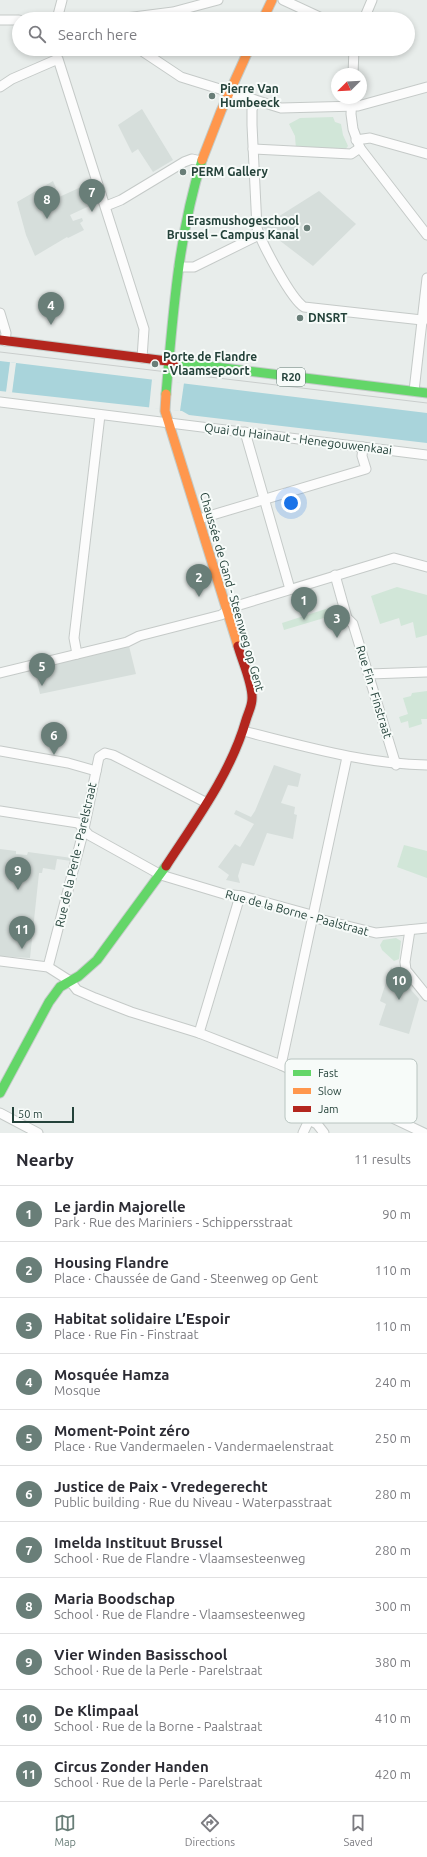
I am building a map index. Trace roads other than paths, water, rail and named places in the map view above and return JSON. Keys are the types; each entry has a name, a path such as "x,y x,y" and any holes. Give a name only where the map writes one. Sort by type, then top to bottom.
{"street":[{"path":"59,12 62,0"},
{"path":"173,12 218,0"},
{"path":"266,12 272,0"},
{"path":"283,0 309,12"},
{"path":"367,12 372,0"},
{"path":"0,20 12,20"},
{"path":"150,56 181,77 282,108 331,104"},
{"path":"168,362 186,219 201,161 229,92 246,56"},
{"path":"353,68 354,56"},
{"path":"0,87 12,79 58,59 144,329 142,358"},
{"path":"367,104 427,87"},
{"path":"255,100 252,110 256,228 295,300 304,307 424,320"},
{"path":"352,104 351,114 358,144 427,235"},
{"path":"355,104 358,106 365,104"},
{"path":"253,149 351,154 358,144 370,138 427,154"},
{"path":"106,206 121,200 184,162 192,159 201,161"},
{"path":"179,267 194,267 259,235"},
{"path":"414,392 424,320 427,278"},
{"path":"0,312 6,333 3,340"},
{"name":"R20","path":"3,340 168,362 427,393"},
{"name":"Chaussée de Gand - Steenweg op Gent","path":"0,1093 49,1002 60,987 79,976 97,960 161,875 207,803 229,764 243,731 252,699 250,686 228,611 165,410 168,362"},
{"name":"Quai du Hainaut - Henegouwenkaai","path":"0,402 427,455"},
{"path":"77,654 74,638 100,415"},
{"path":"244,432 290,589"},
{"path":"199,519 366,469 362,456 363,447"},
{"path":"0,673 77,654 220,615 290,589 394,558 427,567"},
{"name":"Rue Fin - Finstraat","path":"335,576 347,618 353,624 396,765"},
{"path":"369,674 427,672"},
{"path":"243,731 347,756 396,765 427,765"},
{"path":"0,751 68,763 96,771"},
{"name":"Rue de la Perle - Parelstraat","path":"48,967 84,830 99,757 105,753 113,756 207,803"},
{"path":"281,1065 314,917 347,756"},
{"name":"Rue de la Borne - Paalstraat","path":"0,811 78,823 89,835 161,875 224,894 240,896 376,933 427,928"},
{"path":"199,1033 240,896"},
{"path":"410,930 406,970 427,996"},
{"path":"0,961 48,967 70,981 77,990 95,998 131,1012 199,1033 285,1067"},
{"path":"0,1113 38,1133"},
{"path":"303,1133 308,1123"},
{"path":"315,1123 324,1133"},
{"path":"403,1123 424,1133"}],"water":[{"path":"0,361 427,413 427,443 189,415 182,411 0,391"}],"tram line":[{"path":"0,352 427,403"}],"place":[{"name":"Pierre Van Humbeeck","path":"212,96"},
{"name":"PERM Gallery","path":"183,172"},
{"name":"Imelda Instituut Brussel","path":"92,212"},
{"name":"Maria Boodschap","path":"47,219"},
{"name":"Erasmushogeschool Brussel – Campus Kanal","path":"307,228"},
{"name":"DNSRT","path":"300,318"},
{"name":"Mosquée Hamza","path":"51,325"},
{"name":"Porte de Flandre - Vlaamsepoort","path":"155,364"},
{"name":"Housing Flandre","path":"199,597"},
{"name":"Le jardin Majorelle","path":"304,620"},
{"name":"Habitat solidaire L’Espoir","path":"337,638"},
{"name":"Moment-Point zéro","path":"42,686"},
{"name":"Justice de Paix - Vredegerecht","path":"54,755"},
{"name":"Vier Winden Basisschool","path":"18,890"},
{"name":"Circus Zonder Handen","path":"22,949"},
{"name":"De Klimpaal","path":"399,1000"}]}
